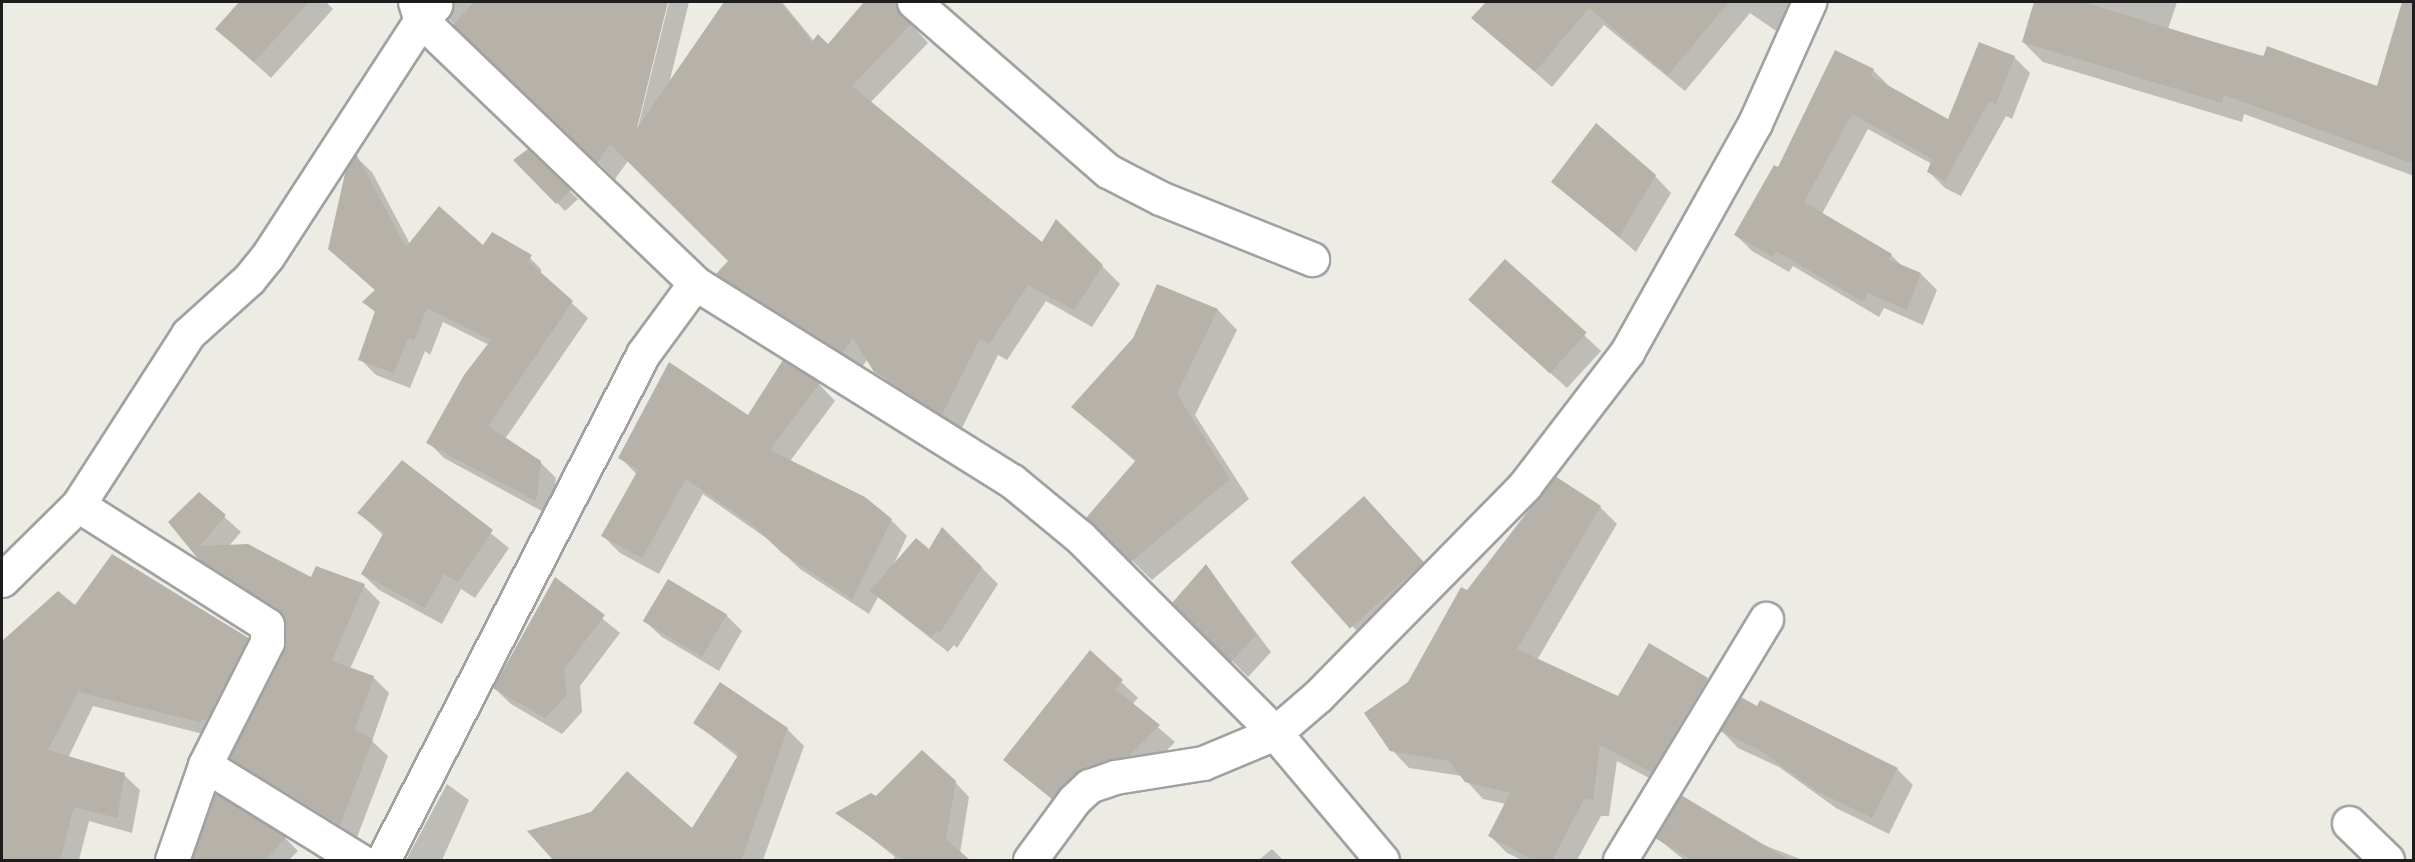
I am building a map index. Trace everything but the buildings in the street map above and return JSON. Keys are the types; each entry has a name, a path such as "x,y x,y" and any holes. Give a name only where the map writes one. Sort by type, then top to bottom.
{"street":[{"path":"914,2 1108,171 1160,198 1312,259"},
{"path":"1030,861 1074,801 1089,786 1115,777 1203,763 1275,733 1318,696 1526,485 1627,352 1755,123 1809,2"},
{"path":"2,580 78,505 188,334 249,279 267,257 425,8 695,283 1044,504 1275,733 1382,861"},
{"path":"383,861 643,354 695,283"},
{"path":"78,505 267,625 267,642 205,765 172,861"},
{"path":"1620,861 1714,710 1766,619"},
{"path":"205,765 359,861"},
{"path":"2349,823 2387,861"}]}
